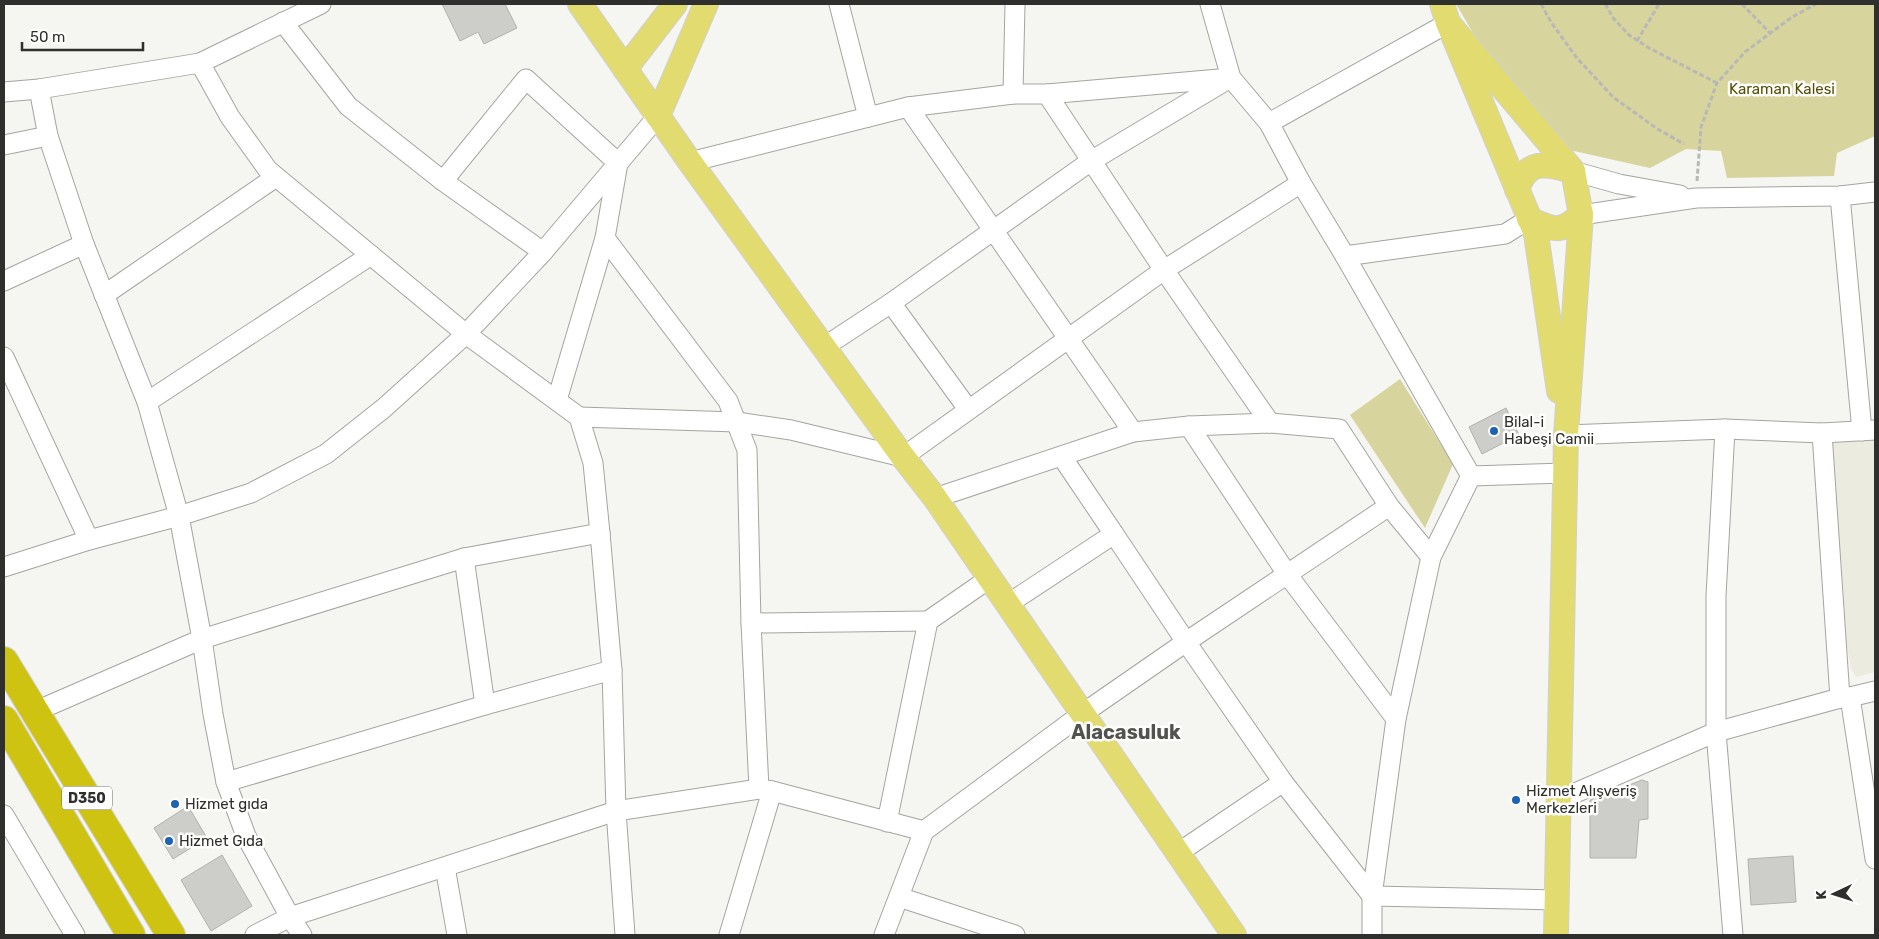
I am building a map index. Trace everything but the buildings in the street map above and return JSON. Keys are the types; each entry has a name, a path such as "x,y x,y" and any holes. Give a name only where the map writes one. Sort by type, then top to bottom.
{"highway":[{"name":"D350","path":"4,661 171,935"},
{"name":"D350","path":"4,720 131,935"}],"main road":[{"path":"580,4 690,162 903,457 935,498 1234,935"},
{"path":"625,70 675,4"},
{"path":"658,116 706,4"},
{"path":"1445,13 1574,171 1581,215 1566,435 1556,935"},
{"path":"1445,13 1536,234 1566,435"},
{"path":"1518,190 1522,176 1534,166 1547,165 1574,171"},
{"path":"1530,219 1551,229 1559,229 1572,224 1581,215"}],"street":[{"path":"4,92 39,89 200,63 321,4"},
{"path":"839,4 868,117"},
{"path":"1013,94 1015,4"},
{"path":"1210,4 1231,78 1269,123 1301,183 1471,476"},
{"path":"1269,123 1445,13"},
{"path":"283,22 348,106 443,181 542,252"},
{"path":"200,63 230,117 268,170 466,334 579,417 593,463 600,533 612,670 616,811 625,935"},
{"path":"690,162 908,107 1013,94 1047,94 1231,78"},
{"path":"824,347 891,303 1091,161 1231,78"},
{"path":"443,181 526,79 618,163"},
{"path":"39,89 48,136 84,244 147,402 179,516 226,782 246,836 290,918 302,935"},
{"path":"1047,94 1164,270 1270,423"},
{"path":"908,107 1133,432"},
{"path":"4,567 251,493 326,454 384,408 466,334 542,252 658,116"},
{"path":"4,145 48,136"},
{"path":"557,400 605,238 618,163"},
{"path":"1574,171 1619,184 1696,198"},
{"path":"104,295 276,177"},
{"path":"579,417 737,422 791,430 903,457 1164,270 1301,183"},
{"path":"1581,215 1696,198 1840,196 1875,192"},
{"path":"1566,435 1725,429 1822,433 1869,431 1840,196"},
{"path":"1345,256 1505,234 1530,219"},
{"path":"605,238 728,401 747,450 751,623 766,790 728,935"},
{"path":"4,281 84,244"},
{"path":"147,402 371,256"},
{"path":"891,303 968,409"},
{"path":"4,358 89,540"},
{"path":"935,498 1133,432 1188,426 1270,423 1339,429 1389,506 1431,557"},
{"path":"1188,426 1287,574 1396,719"},
{"path":"1725,429 1716,596 1716,732 1733,935"},
{"path":"1822,433 1845,698 1875,859"},
{"path":"1062,457 1283,782 1372,896"},
{"path":"1471,476 1566,473"},
{"path":"1372,935 1372,896 1396,719 1431,557 1471,476"},
{"path":"884,935 924,831 1082,714 1389,506"},
{"path":"34,712 202,639 464,558 600,533"},
{"path":"1008,604 1114,534"},
{"path":"464,558 486,705"},
{"path":"751,623 928,621 990,578"},
{"path":"888,822 928,621"},
{"path":"226,782 612,670"},
{"path":"1559,800 1716,732 1875,691"},
{"path":"1178,853 1283,782"},
{"path":"255,935 290,918 616,811 766,790 924,831"},
{"path":"4,815 75,935"},
{"path":"445,867 457,935"},
{"path":"1372,896 1557,900"},
{"path":"899,897 1015,935"}],"path":[{"path":"1542,4 1551,22 1576,57 1613,97 1656,128 1684,144"},
{"path":"1606,4 1614,19 1637,41 1717,82"},
{"path":"1637,41 1659,4"},
{"path":"1742,4 1770,33"},
{"path":"1696,198 1700,127 1717,82 1745,52 1792,17 1816,4"}],"shaded area":[{"path":"1875,440 1875,672 1856,677 1851,668 1838,596 1832,443"}],"green space":[{"name":"Karaman Kalesi","path":"1456,4 1875,4 1875,136 1837,153 1834,176 1727,178 1721,151 1686,149 1650,168 1565,149 1493,67"},
{"path":"1400,379 1453,464 1425,528 1350,415"}],"place":[{"name":"Bilal-i Habeşi Camii","path":"1494,431"},
{"name":"Hizmet Alışveriş Merkezleri","path":"1516,800"},
{"name":"Hizmet gıda","path":"175,804"},
{"name":"Hizmet Gıda","path":"169,841"}],"district":[{"name":"Alacasuluk","path":"1126,732"}]}
